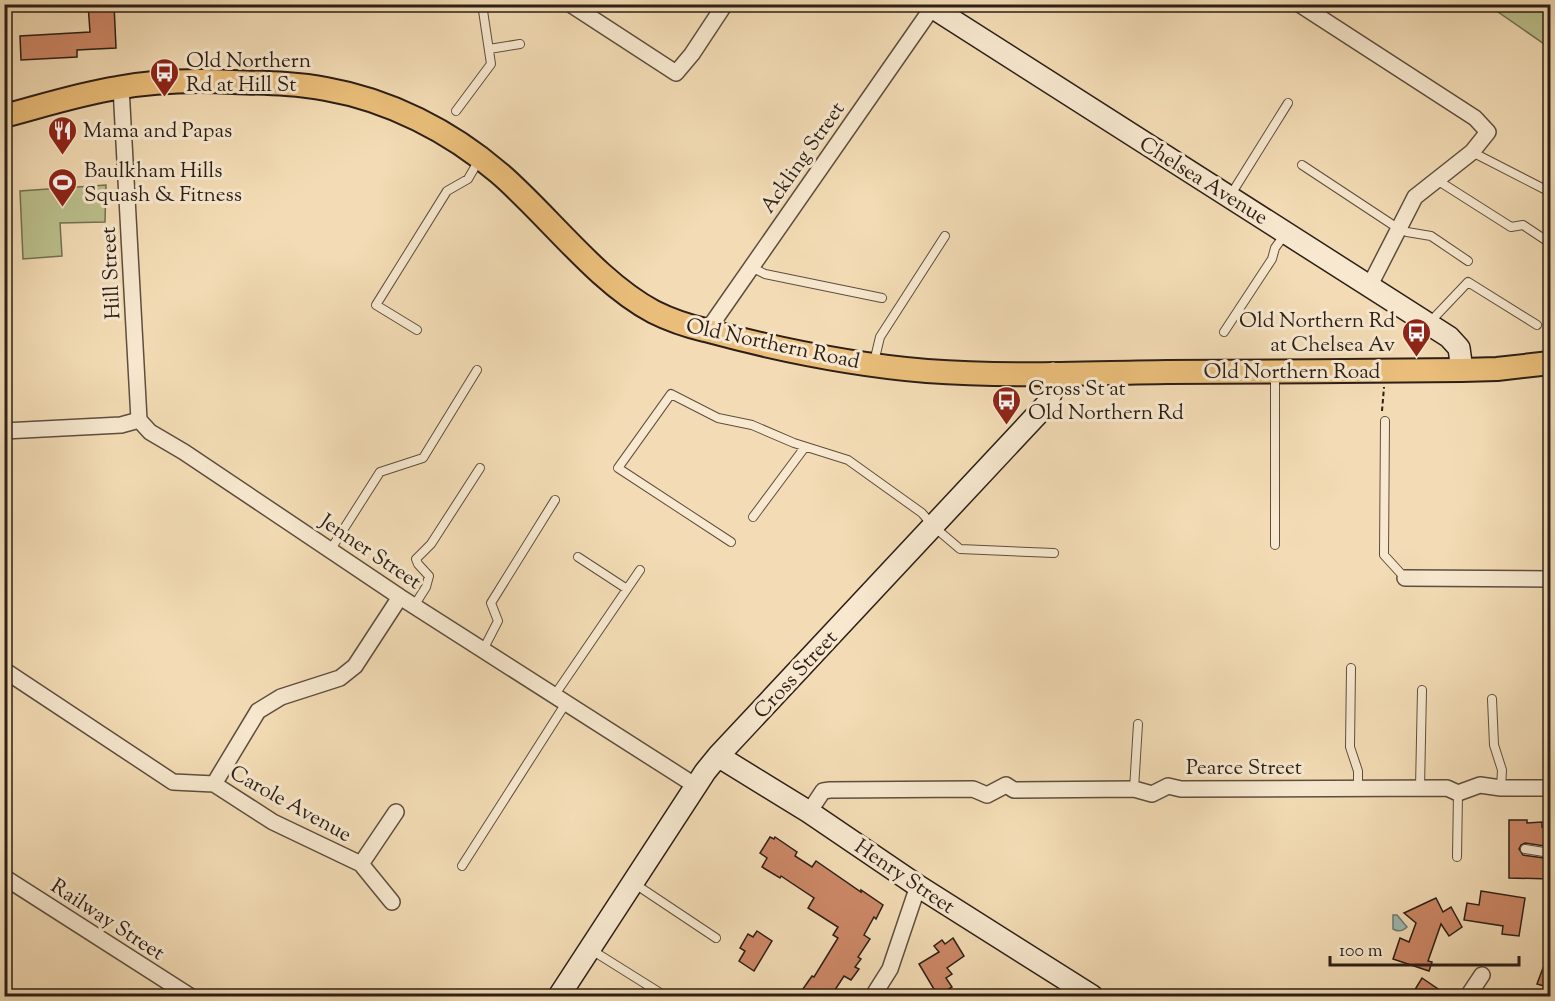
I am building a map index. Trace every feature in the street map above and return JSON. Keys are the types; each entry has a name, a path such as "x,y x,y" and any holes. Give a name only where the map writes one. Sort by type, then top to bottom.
{"main road":[{"name":"Old Northern Road","path":"4,116 77,96 121,87 166,83 289,84 367,98 435,128 480,158 606,277 654,312 707,331 874,364 980,373 1053,373 1462,370 1551,363"}],"street":[{"path":"570,4 676,73 692,54 725,4"},
{"path":"1299,4 1475,118 1488,132 1472,152 1415,197 1370,285"},
{"name":"Chelsea Avenue","path":"929,6 1428,323 1455,342 1461,356 1462,370"},
{"name":"Ackling Street","path":"707,331 929,6"},
{"name":"Hill Street","path":"121,87 139,420"},
{"name":"Cross Street","path":"559,996 718,756 1047,404 1052,391 1053,373"},
{"path":"4,431 121,425 139,420"},
{"name":"Jenner Street","path":"139,420 150,432 331,549 400,597 696,786"},
{"path":"1406,578 1551,579"},
{"path":"214,784 258,711 281,697 340,678 355,666 400,597"},
{"name":"Carole Avenue","path":"4,670 173,782 214,784 273,822 361,864 392,902"},
{"name":"Henry Street","path":"718,756 808,812 1089,996"},
{"name":"Pearce Street","path":"808,812 823,791 830,790 973,789 987,795 1006,785 1014,790 1134,789 1152,794 1168,786 1181,789 1448,788 1458,793 1480,785 1502,788 1551,788"},
{"path":"361,864 396,812"},
{"name":"Railway Street","path":"4,877 190,996"},
{"path":"873,996 890,969 918,886"},
{"path":"1468,996 1482,975"}],"lane":[{"path":"456,111 491,64 482,4"},
{"path":"489,49 520,44"},
{"path":"1230,196 1288,103"},
{"path":"1472,152 1551,192"},
{"path":"417,330 376,305 447,191 468,178 480,158"},
{"path":"1302,165 1399,229 1431,236 1468,261"},
{"path":"1437,180 1510,227 1523,225 1551,243"},
{"path":"1224,332 1272,260 1275,248 1286,232"},
{"path":"874,364 880,337 945,236"},
{"path":"751,267 765,274 882,298"},
{"path":"1428,323 1468,282 1537,326"},
{"path":"331,549 380,472 423,458 477,370"},
{"path":"1275,372 1275,545"},
{"path":"731,542 618,468 671,394 718,418 752,425 805,447 848,460 922,513 933,526 960,549 1054,553"},
{"path":"1385,421 1384,555 1406,578"},
{"path":"753,517 805,447"},
{"path":"414,606 429,576 416,559 431,544 480,468"},
{"path":"483,650 498,621 491,603 555,500"},
{"path":"578,557 627,589"},
{"path":"462,866 640,570"},
{"path":"1351,669 1350,747 1358,771 1358,788"},
{"path":"1420,788 1422,690"},
{"path":"1492,699 1494,745 1502,770 1502,788"},
{"path":"1134,789 1138,724"},
{"path":"1458,793 1458,857"},
{"path":"1525,849 1551,853"},
{"path":"633,883 716,938"},
{"path":"590,949 665,996"}],"path":[{"path":"1384,387 1382,412 1385,421"}],"green space":[{"path":"1488,5 1550,5 1550,48"},
{"name":"Baulkham Hills Squash & Fitness","path":"106,185 105,222 60,223 62,256 23,259 20,191"}],"water":[{"path":"1393,915 1397,915 1407,927 1400,931 1393,929"}],"building":[{"path":"88,4 114,4 116,48 77,50 77,57 21,60 20,36 90,32"},
{"path":"1509,820 1527,820 1527,823 1542,822 1542,827 1551,827 1551,847 1525,843 1519,849 1523,855 1551,859 1551,879 1509,878"},
{"path":"770,837 774,839 775,837 797,852 795,856 812,867 816,861 883,905 864,935 870,939 858,957 861,959 855,967 859,969 851,980 844,976 831,996 798,996 812,976 814,977 838,938 833,935 838,927 808,908 814,898 781,876 780,878 762,867 767,858 760,853"},
{"path":"1481,891 1525,898 1519,936 1502,934 1503,926 1464,920 1467,903 1479,905"},
{"path":"1436,898 1443,912 1451,907 1462,927 1449,936 1441,924 1428,961 1432,962 1429,971 1393,959 1400,938 1409,942 1416,923 1404,913"},
{"path":"757,931 772,941 754,971 739,961 745,951 740,948 748,934 753,937"},
{"path":"953,938 964,956 947,968 952,974 946,978 952,987 938,996 919,964 939,952 934,946 942,940 945,944"},
{"path":"1543,968 1551,970 1551,988 1537,984"},
{"path":"1422,978 1438,989 1432,996 1411,996"}],"place":[{"name":"Old Northern Rd at Hill St","path":"165,98"},
{"name":"Mama and Papas","path":"62,156"},
{"name":"Baulkham Hills Squash & Fitness","path":"63,208"},
{"name":"Old Northern Rd at Chelsea Av","path":"1416,358"},
{"name":"Cross St at Old Northern Rd","path":"1007,426"}]}
